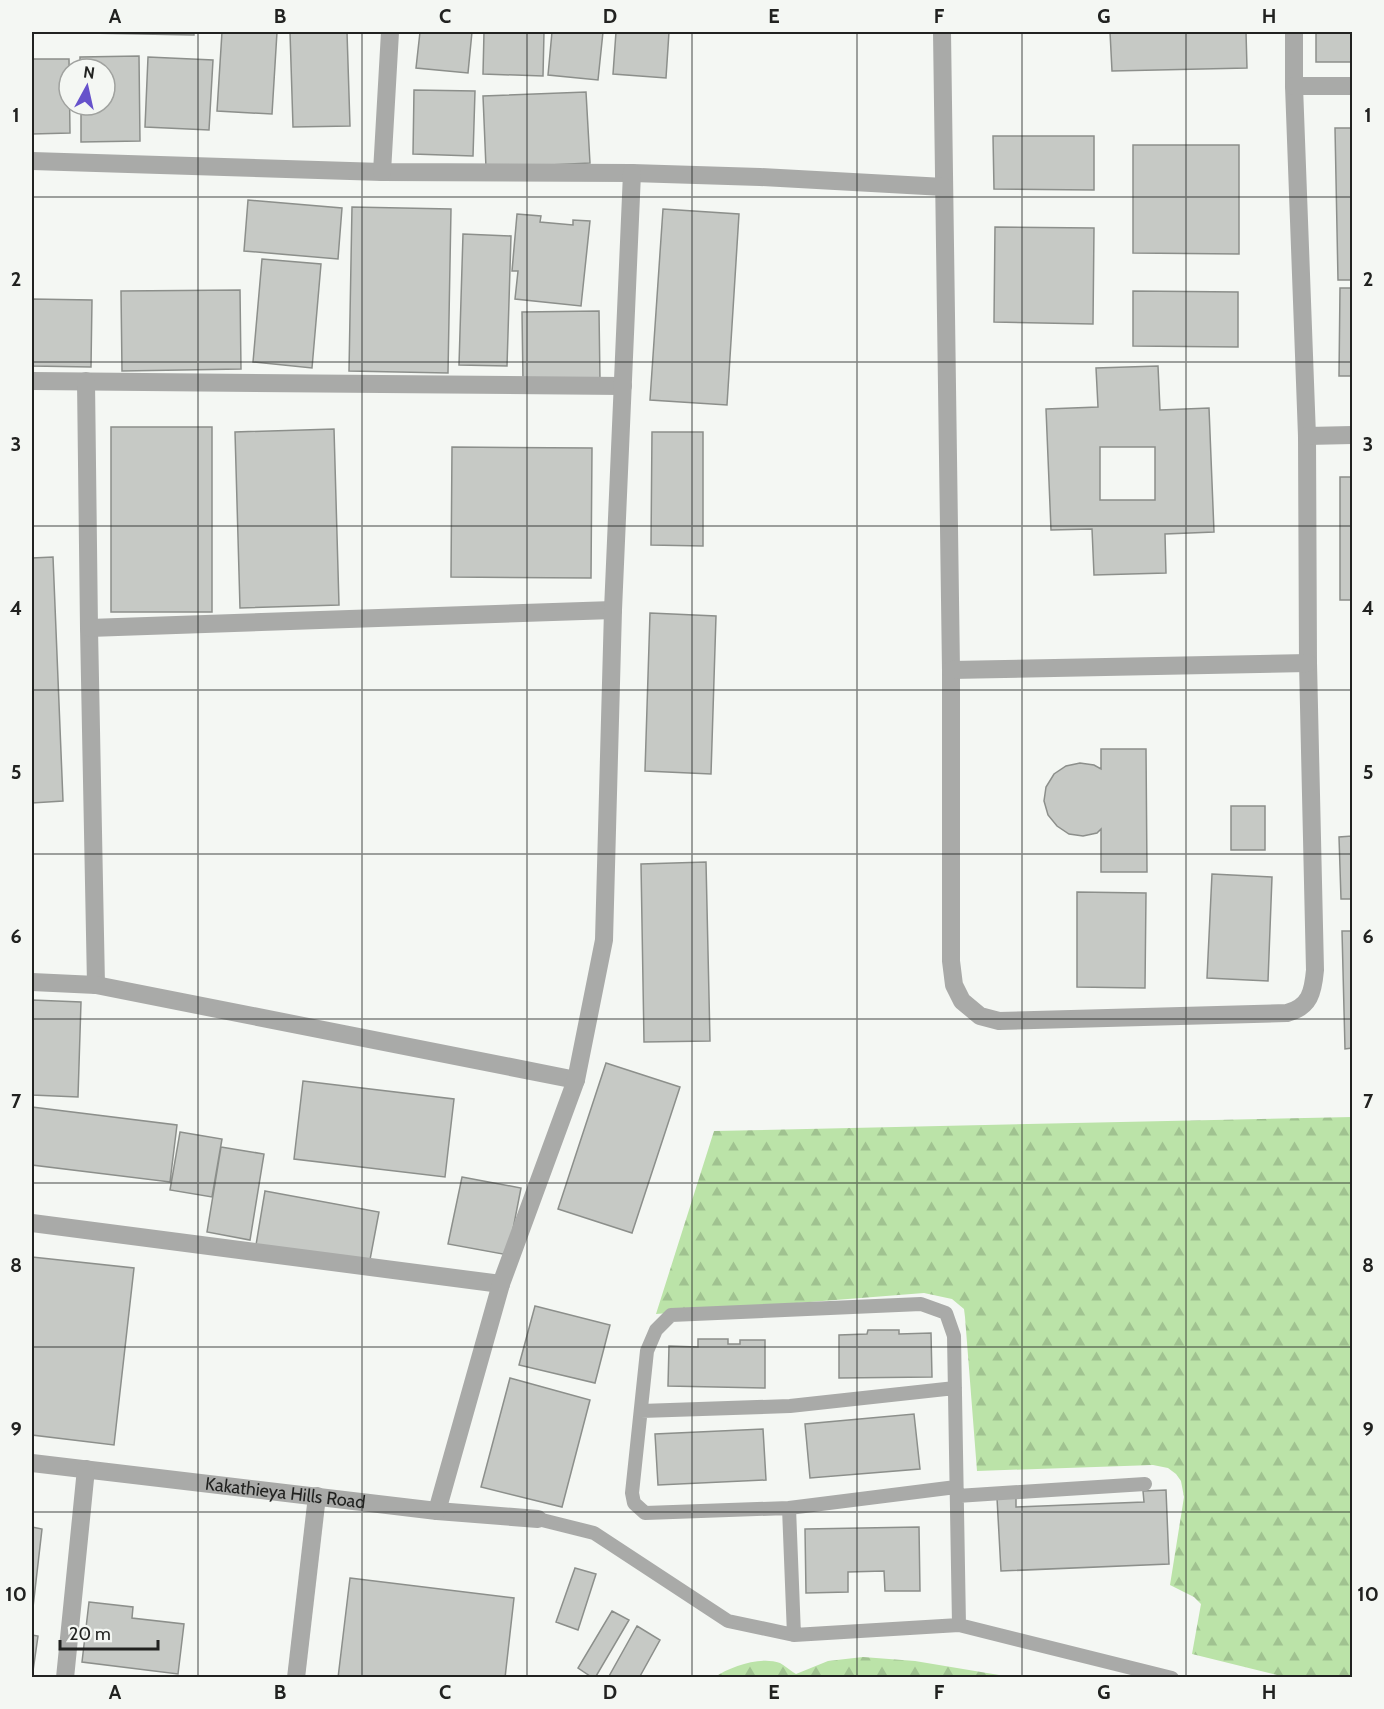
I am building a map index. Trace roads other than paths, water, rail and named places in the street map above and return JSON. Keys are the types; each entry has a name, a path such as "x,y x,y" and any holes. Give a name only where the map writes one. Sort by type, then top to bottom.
{"street":[{"path":"382,172 390,32"},
{"path":"942,32 951,670 951,961 954,985 962,1001 980,1016 999,1021 1287,1013 1297,1010 1306,1003 1312,987 1315,970 1308,663 1307,436 1294,32"},
{"path":"1294,87 1353,86"},
{"path":"32,161 382,172 632,173 945,187"},
{"path":"437,1511 501,1284 576,1080 604,940 614,610 632,173"},
{"path":"32,381 623,386"},
{"path":"86,381 96,985"},
{"path":"1307,436 1353,435"},
{"path":"89,628 614,610"},
{"path":"951,670 1308,663"},
{"path":"32,982 96,985 576,1080"},
{"path":"32,1223 501,1284"},
{"name":"Kakathieya Hills Road","path":"32,1463 437,1511 538,1519"},
{"path":"65,1677 86,1469"},
{"path":"296,1677 317,1496"}],"lane":[{"path":"959,1625 957,1491 954,1336 946,1313 921,1304 671,1315 656,1330 647,1351 632,1493 634,1503 645,1513 789,1508 957,1491 1145,1484"},
{"path":"640,1411 790,1406 955,1388"},
{"path":"789,1508 794,1635"},
{"path":"538,1519 594,1533 728,1621 794,1635 959,1625 1172,1677"}]}
